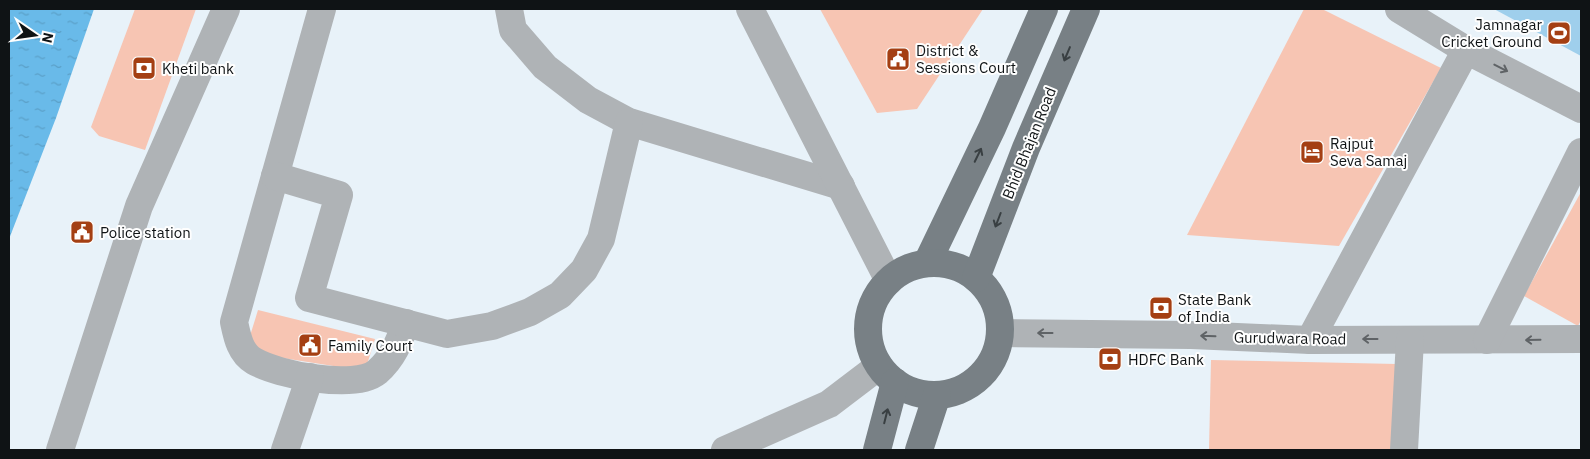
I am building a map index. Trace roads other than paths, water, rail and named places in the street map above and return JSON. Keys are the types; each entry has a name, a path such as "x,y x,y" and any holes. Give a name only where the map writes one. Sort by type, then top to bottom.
{"main road":[{"path":"927,263 992,128 1044,9"},
{"name":"Bhid Bhajan Road","path":"976,278 1026,148 1086,9"},
{"path":"927,263 948,264 967,271 976,278 983,284 995,301 1000,322 999,342 992,362 979,378 960,390 937,395 915,392 887,374 870,345 868,322 875,300 888,281 907,268 927,263"},
{"path":"877,450 887,374"},
{"path":"919,450 937,395"}],"street":[{"path":"60,450 139,206 226,9"},
{"path":"322,9 234,322 240,347 254,361 310,377 349,381 376,373 396,352 406,323"},
{"path":"509,9 513,30 545,67 588,100 628,122 841,186"},
{"path":"750,9 888,281"},
{"path":"1399,9 1466,50 1581,109"},
{"path":"1310,340 1466,50"},
{"path":"275,176 338,195 309,298 447,334 492,326 530,312 560,295 584,270 602,239 628,122"},
{"path":"1487,340 1581,152"},
{"name":"Gurudwara Road","path":"1000,333 1191,335 1310,340 1581,339"},
{"path":"1404,450 1410,340"},
{"path":"725,450 829,404 887,374"},
{"path":"285,450 310,377"}],"water":[{"path":"9,9 94,9 56,118 9,239"}],"place":[{"name":"Jamnagar Cricket Ground","path":"1559,33"},
{"name":"District & Sessions Court","path":"898,59"},
{"name":"Kheti bank","path":"144,68"},
{"name":"Rajput Seva Samaj","path":"1312,152"},
{"name":"Police station","path":"82,232"},
{"name":"State Bank of India","path":"1161,308"},
{"name":"Family Court","path":"310,345"},
{"name":"HDFC Bank","path":"1110,359"}]}
